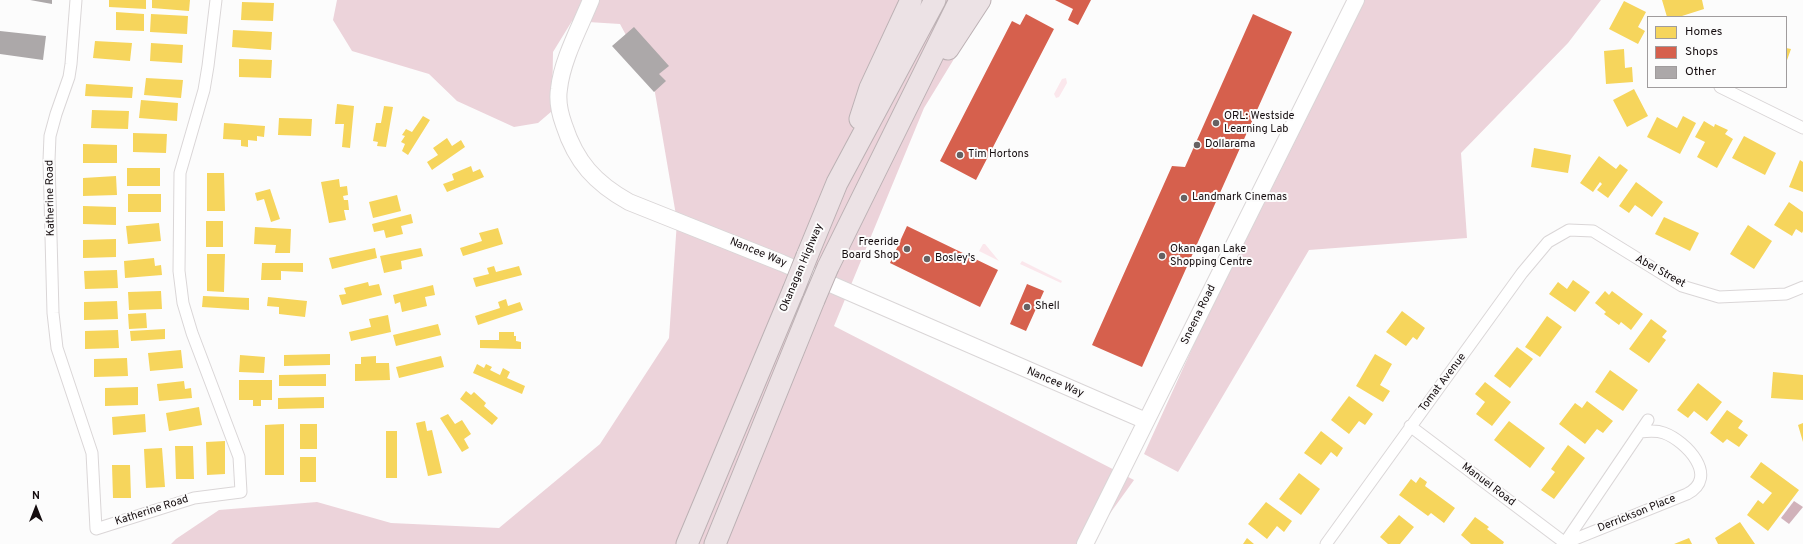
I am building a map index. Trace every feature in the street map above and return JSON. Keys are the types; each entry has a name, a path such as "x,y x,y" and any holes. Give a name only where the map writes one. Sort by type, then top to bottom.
{"highway":[{"path":"837,183 870,88 911,0"},
{"name":"Okanagan Highway","path":"687,544 837,183 935,0"},
{"path":"715,544 828,267 916,92 960,0"},
{"path":"916,92 956,37 980,0"}],"street":[{"name":"Katherine Road","path":"76,0 69,77 50,136 49,160 54,313 57,348 92,453 96,529 194,498 241,492 239,457 192,333 183,303 179,271 180,173 204,90 216,0"},
{"name":"Nancee Way","path":"591,0 566,60 558,90 559,107 569,141 580,162 610,191 629,202 782,263 1146,421"},
{"name":"Sneena Road","path":"1084,544 1356,0"},
{"path":"1722,88 1803,128"},
{"name":"Abel Street","path":"1569,230 1593,231 1682,286 1719,298 1786,294 1803,286"},
{"name":"Tomat Avenue","path":"1326,544 1522,273 1548,242 1569,230"},
{"name":"Derrickson Place","path":"1565,543 1648,420"},
{"name":"Manuel Road","path":"1410,426 1565,543"},
{"name":"Derrickson Place","path":"1565,543 1687,494 1695,490 1700,484 1702,476 1699,464 1673,437 1664,432 1652,430 1640,432"}],"shaded area":[{"path":"337,0 990,0 924,108 834,326 1134,480 1088,544 171,544 219,510 317,502 391,523 499,528 600,444 669,338 677,221 654,87 620,24 572,21 553,52 552,111 538,123 514,127 457,101 429,74 352,51 333,20"},
{"path":"1351,0 1601,0 1568,43 1461,153 1467,238 1309,250 1178,472 1144,454"},
{"path":"1066,78 1067,83 1059,97 1056,98 1054,94 1062,79"},
{"path":"983,244 985,244 999,261 979,251"},
{"path":"1022,261 1062,281 1061,283 1020,264"},
{"path":"1794,501 1803,507 1789,524 1781,518"}],"building: Homes":[{"path":"109,0 146,0 146,9 109,7"},
{"path":"152,0 190,0 189,11 152,8"},
{"path":"1662,0 1702,0 1704,9 1682,16 1667,16"},
{"path":"1624,1 1646,12 1638,27 1645,31 1638,44 1609,29"},
{"path":"242,2 274,3 273,21 241,20"},
{"path":"116,12 144,14 144,31 116,30"},
{"path":"151,14 188,16 187,34 150,32"},
{"path":"233,30 272,32 271,50 232,47"},
{"path":"95,41 132,43 130,61 93,58"},
{"path":"151,43 183,45 182,63 150,61"},
{"path":"1787,48 1791,49 1787,60"},
{"path":"1624,49 1625,68 1632,67 1633,82 1606,84 1604,51"},
{"path":"239,59 272,60 271,78 239,77"},
{"path":"146,78 183,80 181,98 144,95"},
{"path":"86,84 133,87 132,98 85,96"},
{"path":"1634,89 1648,116 1627,127 1613,100"},
{"path":"141,100 178,103 177,121 139,118"},
{"path":"337,104 354,106 350,148 342,147 344,124 335,124"},
{"path":"384,106 393,107 386,147 377,146 378,142 373,141 376,123 381,123"},
{"path":"92,110 129,111 128,129 91,128"},
{"path":"423,116 430,120 408,155 402,151 405,144 401,142 405,136 402,135 406,129 412,132"},
{"path":"1683,116 1696,123 1680,154 1647,137 1657,117 1677,128"},
{"path":"279,118 312,119 311,136 278,135"},
{"path":"1704,121 1714,127 1715,124 1728,130 1725,134 1733,139 1717,168 1697,157 1705,142 1695,137"},
{"path":"224,123 265,126 264,137 257,136 257,141 248,140 248,147 241,146 241,140 223,139"},
{"path":"133,133 167,134 166,153 133,152"},
{"path":"1744,136 1776,153 1765,175 1732,158"},
{"path":"447,138 452,146 461,140 465,147 432,170 427,162 438,155 433,148"},
{"path":"83,144 117,145 117,163 83,163"},
{"path":"1534,148 1571,155 1568,173 1531,167"},
{"path":"1599,156 1616,169 1620,164 1628,170 1608,198 1597,190 1602,184 1600,182 1593,192 1580,183"},
{"path":"1800,160 1803,162 1803,192 1789,187"},
{"path":"471,166 473,172 480,169 484,177 447,192 443,184 454,180 452,174"},
{"path":"127,168 160,168 160,186 127,186"},
{"path":"207,173 224,173 225,211 207,211"},
{"path":"116,176 117,195 83,196 83,178"},
{"path":"339,179 340,187 347,186 348,195 343,196 344,200 348,200 349,210 344,210 346,220 329,223 321,182"},
{"path":"1636,182 1663,202 1652,217 1635,205 1629,213 1619,206"},
{"path":"270,189 280,219 271,222 264,199 257,201 255,193"},
{"path":"128,194 161,194 161,212 128,212"},
{"path":"397,195 401,211 373,218 369,202"},
{"path":"1789,202 1803,212 1803,231 1802,233 1796,229 1792,236 1774,225"},
{"path":"83,206 116,207 116,225 83,224"},
{"path":"411,214 413,223 401,226 403,234 386,238 384,230 374,232 372,224"},
{"path":"1664,217 1699,233 1690,251 1655,234"},
{"path":"206,221 223,221 223,247 206,247"},
{"path":"159,223 161,241 128,244 126,226"},
{"path":"1748,225 1772,241 1754,269 1730,254"},
{"path":"255,227 291,229 290,253 275,253 276,245 254,244"},
{"path":"498,228 503,244 463,256 460,248 482,241 479,233"},
{"path":"116,239 116,257 83,258 83,240"},
{"path":"375,248 377,258 332,269 329,258"},
{"path":"421,248 423,256 401,261 402,269 384,273 380,256"},
{"path":"207,254 225,254 224,292 207,291"},
{"path":"154,258 155,266 161,265 162,275 125,278 124,261"},
{"path":"262,263 303,263 303,272 281,271 281,280 261,280"},
{"path":"494,266 496,272 519,266 522,275 476,287 473,278 489,274 487,268"},
{"path":"117,270 118,288 85,289 84,271"},
{"path":"1573,280 1590,292 1575,312 1549,294 1558,282 1567,289"},
{"path":"368,282 369,286 379,284 382,295 342,305 339,295 346,294 344,288"},
{"path":"433,285 435,295 425,297 427,306 402,312 400,302 395,304 393,295"},
{"path":"161,291 162,309 129,310 128,292"},
{"path":"1605,291 1609,295 1612,291 1643,314 1631,330 1621,322 1619,325 1604,314 1606,312 1595,303"},
{"path":"203,296 249,298 249,310 202,307"},
{"path":"268,297 307,301 305,317 279,314 279,307 267,306"},
{"path":"506,299 508,306 520,302 523,310 478,325 475,316 500,308 498,302"},
{"path":"117,301 118,319 84,320 84,302"},
{"path":"1402,311 1425,328 1417,340 1413,337 1406,346 1386,332"},
{"path":"146,313 147,328 129,329 128,314"},
{"path":"388,315 391,332 351,341 349,332 371,327 369,319"},
{"path":"1547,316 1562,327 1540,357 1525,347"},
{"path":"1651,319 1667,331 1662,337 1666,340 1649,363 1629,349"},
{"path":"438,324 441,335 396,346 393,335"},
{"path":"165,329 165,339 131,341 130,331"},
{"path":"118,330 119,348 85,349 85,331"},
{"path":"499,332 514,332 516,341 521,342 521,349 480,348 480,340 499,340"},
{"path":"1517,347 1533,359 1510,388 1494,376"},
{"path":"181,350 183,368 150,371 148,353"},
{"path":"330,354 330,365 284,366 284,355"},
{"path":"1375,354 1392,364 1380,385 1390,391 1383,402 1356,386"},
{"path":"240,355 265,357 264,373 239,372"},
{"path":"376,356 376,363 389,363 390,380 355,381 355,364 361,364 361,357"},
{"path":"441,356 444,367 399,378 396,367"},
{"path":"127,358 128,376 94,377 94,359"},
{"path":"477,364 484,368 486,364 492,367 490,370 500,375 503,368 510,372 507,378 525,386 522,394 473,373"},
{"path":"1610,370 1638,390 1623,411 1595,392"},
{"path":"1773,372 1803,375 1803,400 1771,398"},
{"path":"326,374 326,386 279,386 279,375"},
{"path":"239,380 272,380 272,400 261,400 261,406 253,406 253,400 239,400"},
{"path":"184,381 185,389 191,388 192,398 159,401 157,384"},
{"path":"1485,382 1511,402 1492,426 1476,414 1485,402 1475,394"},
{"path":"1698,383 1722,402 1707,421 1694,411 1688,418 1677,410"},
{"path":"138,387 138,405 105,406 105,388"},
{"path":"466,391 471,395 474,392 486,403 484,406 498,418 492,425 460,399"},
{"path":"1349,396 1373,414 1365,425 1359,421 1349,434 1331,420"},
{"path":"324,397 324,408 278,409 278,398"},
{"path":"1587,401 1613,421 1603,433 1597,429 1585,444 1559,424 1575,403 1582,408"},
{"path":"199,407 202,425 169,431 166,413"},
{"path":"1727,410 1743,421 1738,428 1748,435 1739,447 1727,439 1723,443 1710,433"},
{"path":"145,414 146,432 113,435 112,417"},
{"path":"448,414 455,424 462,420 471,434 464,439 469,448 462,452 440,418"},
{"path":"425,421 427,431 432,430 442,473 428,476 416,423"},
{"path":"1509,421 1545,448 1530,468 1494,440"},
{"path":"1803,423 1803,442 1798,425"},
{"path":"284,424 284,475 265,475 265,425"},
{"path":"300,424 317,424 317,449 300,449"},
{"path":"386,431 397,431 397,478 386,478"},
{"path":"1321,431 1343,448 1337,457 1331,452 1321,465 1304,453"},
{"path":"225,441 225,474 207,475 206,442"},
{"path":"1568,445 1585,458 1554,499 1541,490 1555,472 1551,469"},
{"path":"175,446 193,446 194,479 176,479"},
{"path":"162,448 165,487 146,488 144,449"},
{"path":"300,457 316,457 316,482 300,482"},
{"path":"1761,462 1799,490 1768,531 1747,515 1758,500 1763,504 1772,493 1750,477"},
{"path":"112,465 130,465 131,498 113,498"},
{"path":"1299,473 1320,489 1301,515 1279,499"},
{"path":"1420,477 1427,482 1425,486 1455,508 1444,523 1431,513 1428,516 1399,495 1411,479 1416,483"},
{"path":"1266,502 1292,521 1284,532 1277,526 1267,539 1248,524"},
{"path":"1399,515 1414,527 1400,544 1388,544 1380,537"},
{"path":"1475,517 1489,527 1487,529 1504,542 1503,544 1471,544 1461,535"},
{"path":"1740,522 1755,544 1718,544 1715,538"},
{"path":"1247,538 1254,544 1243,544"},
{"path":"1689,538 1692,544 1674,544"}],"building: Shops":[{"path":"1055,0 1091,0 1078,25 1068,20 1073,9"},
{"path":"1026,14 1054,29 976,180 940,161 1012,21 1020,25"},
{"name":"Okanagan Lake Shopping Centre","path":"1253,14 1292,32 1142,367 1092,345 1172,166 1185,167"},
{"path":"907,226 998,270 980,307 890,263"},
{"name":"Shell","path":"1027,284 1044,291 1026,331 1010,324"}],"building: Other":[{"path":"30,0 52,0 52,4"},
{"path":"634,27 669,66 659,74 666,81 654,92 612,46"},
{"path":"0,31 46,36 43,60 0,54"}],"place":[{"name":"ORL: Westside Learning Lab","path":"1216,123"},
{"name":"Dollarama","path":"1197,145"},
{"name":"Tim Hortons","path":"960,155"},
{"name":"Landmark Cinemas","path":"1184,198"},
{"name":"Freeride Board Shop","path":"907,249"},
{"name":"Okanagan Lake Shopping Centre","path":"1162,256"},
{"name":"Bosley's","path":"927,259"},
{"name":"Shell","path":"1027,307"}]}
